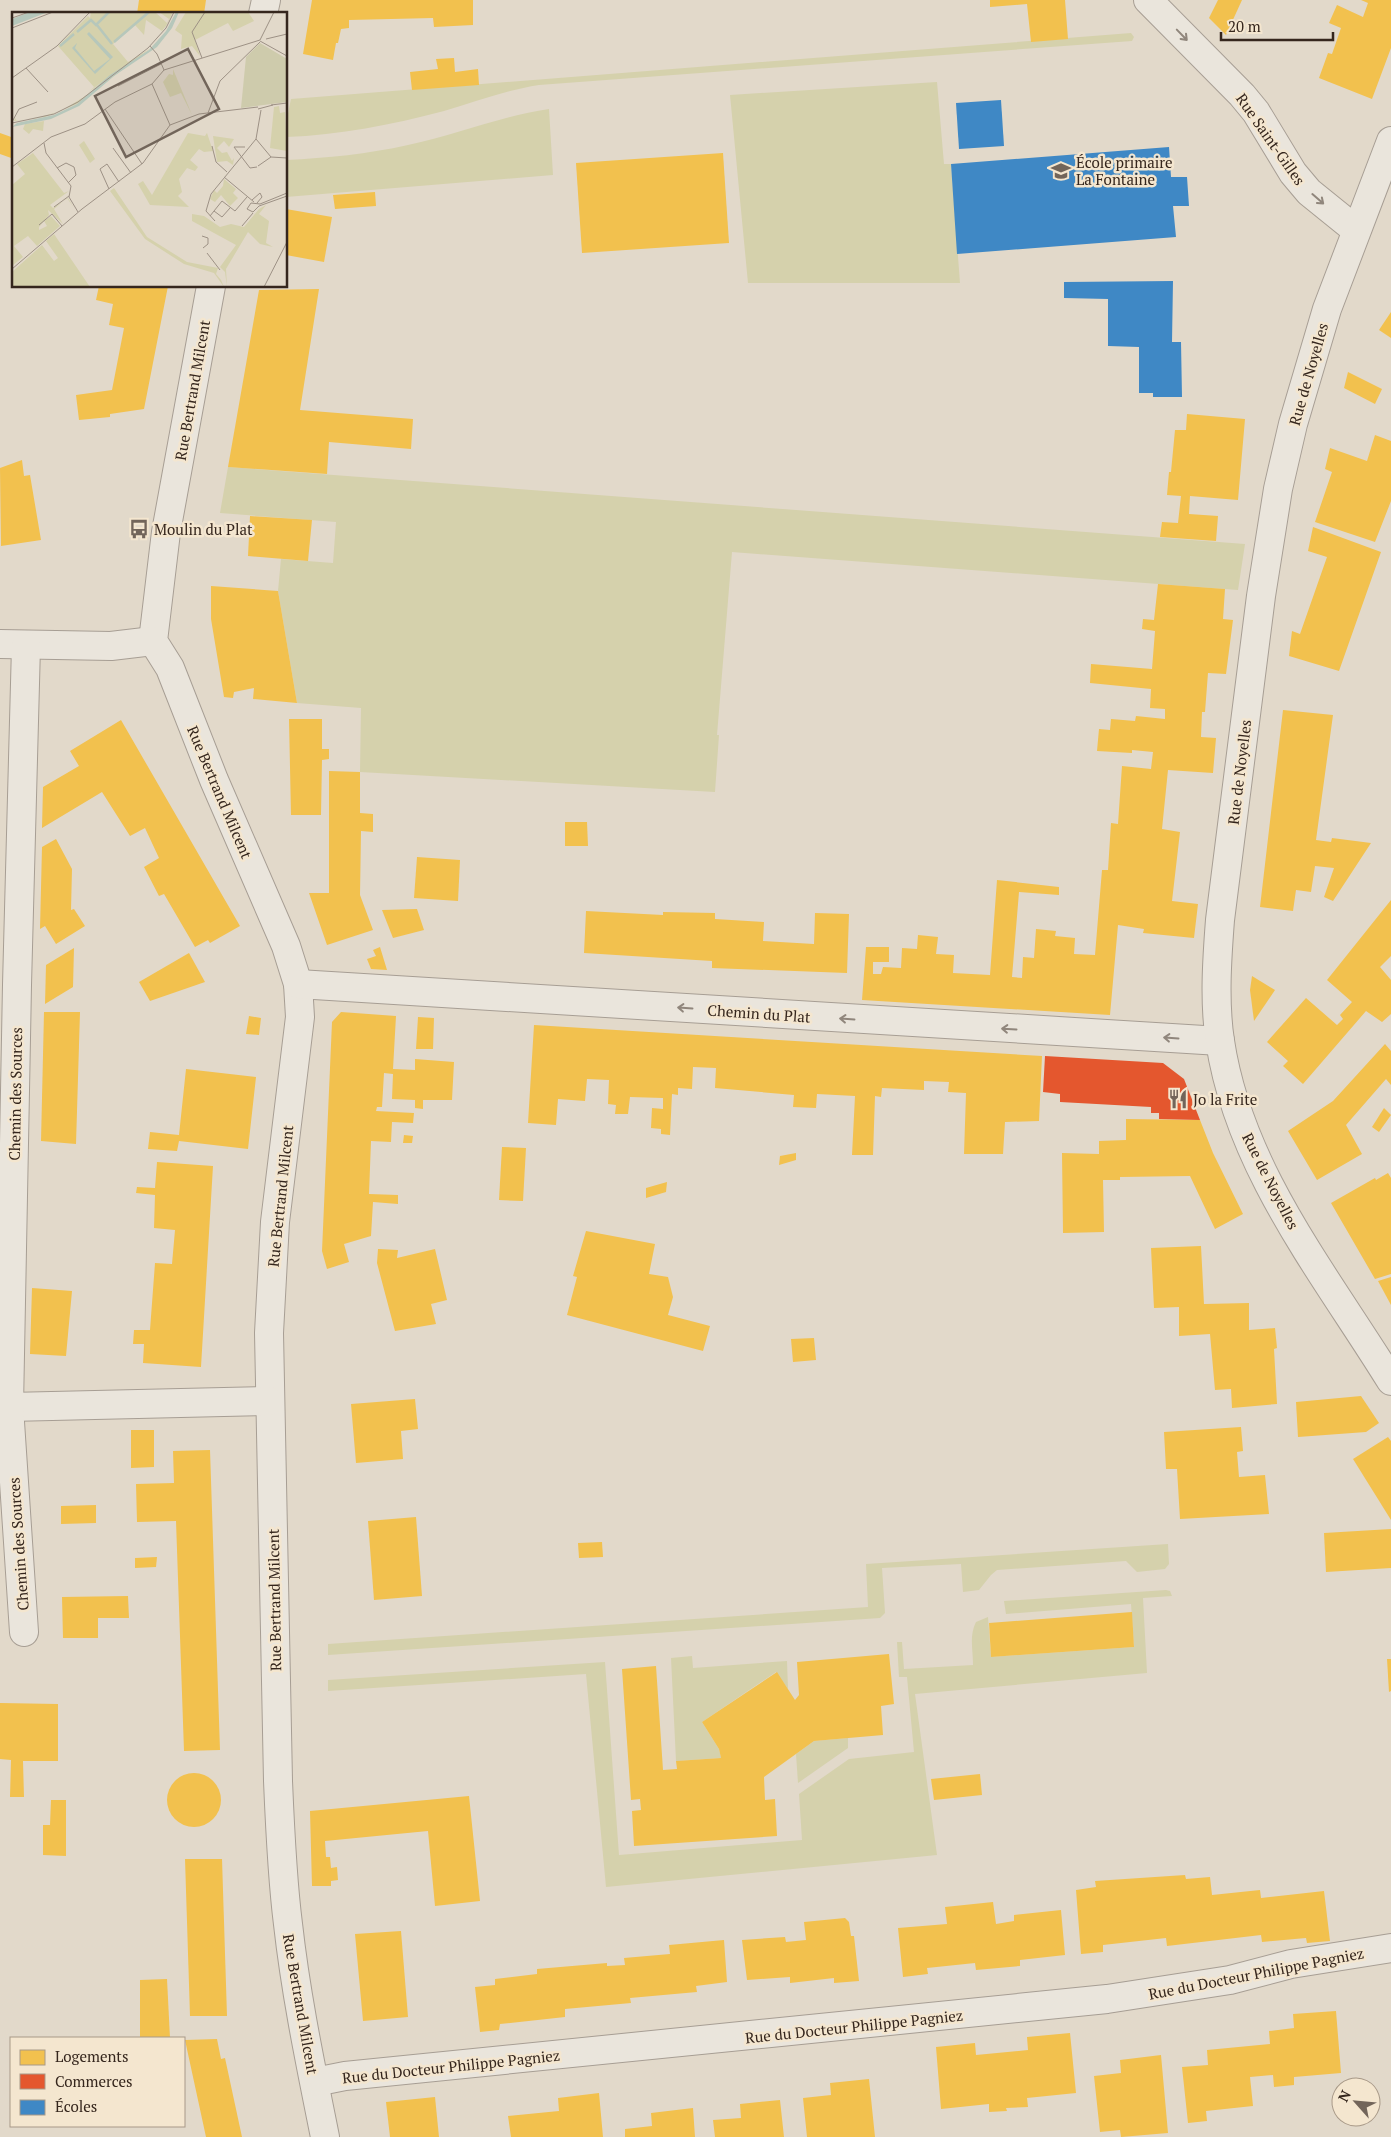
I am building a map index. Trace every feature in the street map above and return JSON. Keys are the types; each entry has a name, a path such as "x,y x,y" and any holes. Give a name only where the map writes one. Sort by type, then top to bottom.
{"street":[{"name":"Rue Saint-Gilles","path":"1148,0 1242,95 1256,112 1294,173 1309,192 1356,230"},
{"name":"Rue de Noyelles","path":"1391,140 1328,309 1286,453 1261,596 1218,943 1218,1017 1220,1041 1229,1083 1256,1157 1282,1207 1391,1380"},
{"name":"Rue Bertrand Milcent","path":"212,288 166,532 153,641 170,668 214,780 271,910 298,984 300,1017 275,1222 269,1401 280,1839 295,1977 325,2137"},
{"path":"13,645 111,646 153,641"},
{"name":"Chemin des Sources","path":"13,645 9,1407 24,1632"},
{"name":"Chemin du Plat","path":"298,984 1220,1041"},
{"path":"9,1407 269,1401"},
{"name":"Rue du Docteur Philippe Pagniez","path":"315,2082 345,2076 1107,1999 1230,1980 1291,1964 1391,1948"}],"shaded area":[{"path":"1131,33 1134,37 1132,41 539,85 503,93 405,121 346,132 288,137 288,113 291,99"},
{"path":"937,82 944,164 951,164 960,283 748,283 730,95"},
{"path":"549,109 553,175 288,197 288,160 378,151 426,141 531,112"},
{"path":"228,467 1245,544 1238,590 732,552 717,735 719,735 715,792 360,772 361,708 297,703 278,591 281,559 333,563 336,522 220,513"},
{"path":"1168,1544 1169,1564 1165,1569 1137,1572 1126,1561 997,1570 979,1590 963,1592 961,1564 882,1568 885,1613 880,1618 328,1655 328,1644 868,1607 866,1564"},
{"path":"1170,1591 1172,1596 1143,1598 1147,1673 915,1694 937,1855 606,1887 586,1674 328,1691 328,1680 605,1662 619,1855 802,1840 799,1794 849,1759 914,1752 907,1677 899,1677 897,1642 902,1642 904,1669 973,1665 972,1638 974,1627 976,1622 988,1617 991,1657 1134,1647 1131,1604 1006,1614 1004,1601"},
{"path":"692,1656 693,1668 787,1661 788,1689 776,1672 702,1722 719,1749 721,1758 676,1761 671,1658"},
{"path":"848,1738 848,1748 798,1783 796,1754 814,1741"}],"building: Logements":[{"path":"139,0 206,0 204,12 137,12"},
{"path":"312,0 473,0 473,25 434,27 433,18 349,20 349,28 341,29 333,60 303,54"},
{"path":"990,0 1065,0 1068,39 1031,42 1027,4 990,7"},
{"path":"1218,0 1242,0 1226,35 1209,18"},
{"path":"1361,0 1391,0 1391,48 1372,99 1319,78 1328,53 1332,54 1341,28 1329,23 1337,5 1363,17 1368,3"},
{"path":"454,58 455,72 478,69 479,85 412,90 410,72 438,69 436,59"},
{"path":"0,133 12,137 12,158 0,154"},
{"path":"723,153 729,243 582,253 576,163"},
{"path":"375,192 376,206 335,209 333,195"},
{"path":"288,209 332,217 324,262 288,255"},
{"path":"99,288 168,288 144,409 110,414 110,417 79,420 76,395 112,390 124,328 109,325 113,304 96,300"},
{"path":"319,289 300,410 413,419 411,449 329,442 327,474 228,467 259,290"},
{"path":"1391,312 1391,338 1379,330"},
{"path":"1348,372 1382,389 1375,404 1344,388"},
{"path":"1187,414 1245,419 1238,500 1190,496 1189,514 1218,516 1216,541 1160,537 1162,522 1178,523 1181,496 1167,495 1175,430 1186,430"},
{"path":"1375,435 1391,441 1391,501 1375,542 1315,522 1332,472 1325,469 1330,448 1367,461"},
{"path":"22,460 24,476 30,475 41,540 1,546 0,468"},
{"path":"250,516 312,520 308,561 248,556"},
{"path":"1313,527 1381,552 1339,671 1289,656 1292,631 1300,634 1327,557 1308,551"},
{"path":"1158,584 1225,589 1223,619 1233,620 1226,674 1208,673 1205,712 1202,712 1201,737 1216,738 1213,773 1168,770 1162,829 1180,832 1172,901 1198,904 1194,938 1143,933 1144,929 1118,925 1110,1015 862,1000 866,947 889,947 889,962 873,962 873,974 881,974 883,967 901,968 902,948 917,949 918,935 938,937 936,954 954,955 953,973 990,975 997,880 1059,887 1059,895 1019,892 1012,977 1022,978 1023,957 1034,958 1036,929 1056,931 1055,936 1075,938 1074,954 1095,955 1102,870 1108,870 1111,823 1118,824 1122,766 1151,769 1153,752 1132,750 1132,753 1097,751 1099,729 1110,730 1111,719 1135,721 1136,716 1165,719 1165,709 1150,708 1151,689 1090,683 1091,664 1152,669 1155,631 1142,629 1143,619 1154,620"},
{"path":"211,586 278,591 297,703 253,699 254,688 234,692 233,698 224,697 211,619"},
{"path":"1283,710 1333,715 1316,840 1331,842 1332,838 1371,843 1333,901 1324,897 1334,868 1315,866 1311,892 1296,890 1293,911 1260,907"},
{"path":"289,719 322,719 322,749 329,749 329,759 322,760 321,815 291,815"},
{"path":"121,720 240,926 210,943 208,940 195,947 164,894 159,896 144,867 159,858 145,828 130,836 102,792 42,828 43,787 79,766 70,751"},
{"path":"329,771 360,772 360,813 373,814 373,832 361,831 360,895 373,930 327,945 309,893 329,893"},
{"path":"565,822 587,822 588,846 565,846"},
{"path":"56,839 72,869 71,910 74,909 85,926 56,944 45,926 40,929 42,847"},
{"path":"417,857 460,860 458,901 414,898"},
{"path":"1391,900 1391,956 1380,967 1391,980 1391,1014 1382,1022 1366,1011 1303,1084 1283,1066 1288,1061 1267,1042 1306,998 1337,1025 1343,1019 1340,1015 1352,1002 1327,980"},
{"path":"417,909 424,930 393,938 382,910"},
{"path":"586,911 663,915 663,912 715,913 715,919 764,922 763,941 814,944 815,913 849,914 847,973 712,968 712,961 584,953"},
{"path":"380,947 387,970 371,969 367,959 376,956 373,950"},
{"path":"74,948 73,987 45,1004 46,965"},
{"path":"189,953 205,982 150,1001 139,982"},
{"path":"1252,976 1275,990 1254,1021 1250,990"},
{"path":"44,1012 80,1012 76,1144 41,1141"},
{"path":"341,1012 396,1016 393,1069 415,1070 415,1059 454,1062 452,1100 423,1100 423,1109 415,1108 415,1100 392,1099 393,1074 384,1073 382,1107 377,1107 376,1111 414,1113 413,1123 392,1122 391,1142 371,1141 369,1194 398,1195 398,1204 373,1202 371,1236 344,1244 349,1262 327,1269 322,1251 332,1022"},
{"path":"249,1016 261,1018 259,1035 246,1034"},
{"path":"418,1017 434,1018 433,1049 416,1049"},
{"path":"534,1025 1042,1056 1039,1121 1005,1122 1003,1154 964,1154 966,1093 948,1092 949,1082 924,1081 924,1090 882,1088 881,1097 875,1096 873,1155 852,1155 855,1096 817,1094 816,1108 793,1107 794,1095 715,1088 716,1068 693,1067 692,1089 678,1088 678,1095 672,1094 670,1135 661,1134 661,1129 651,1128 652,1108 663,1109 663,1098 630,1097 628,1114 615,1114 616,1105 608,1104 609,1080 587,1079 585,1101 558,1099 556,1125 528,1123"},
{"path":"1385,1044 1391,1051 1391,1085 1386,1079 1346,1125 1362,1154 1317,1180 1288,1131 1333,1101"},
{"path":"186,1069 256,1077 248,1149 179,1141 177,1151 148,1149 150,1132 179,1135"},
{"path":"1384,1108 1391,1115 1379,1132 1372,1127"},
{"path":"1126,1119 1200,1120 1213,1153 1243,1214 1215,1229 1190,1176 1120,1177 1120,1180 1103,1180 1104,1232 1063,1233 1062,1153 1099,1154 1099,1141 1126,1140"},
{"path":"404,1135 413,1136 412,1143 403,1143"},
{"path":"502,1147 526,1148 523,1201 499,1200"},
{"path":"796,1153 796,1160 779,1165 780,1156"},
{"path":"157,1162 213,1166 201,1367 143,1363 144,1344 133,1344 134,1330 150,1330 155,1263 172,1264 175,1230 154,1228 155,1195 136,1193 137,1187 155,1188"},
{"path":"1388,1173 1391,1178 1391,1274 1375,1279 1331,1203 1375,1178 1376,1180"},
{"path":"667,1182 666,1192 646,1198 646,1188"},
{"path":"586,1231 655,1244 649,1274 668,1277 673,1297 668,1315 710,1326 703,1351 567,1315 577,1277 573,1276"},
{"path":"1201,1246 1204,1304 1249,1303 1249,1330 1275,1328 1277,1348 1274,1349 1277,1404 1232,1408 1231,1389 1215,1390 1210,1334 1179,1336 1179,1307 1154,1308 1151,1248"},
{"path":"378,1249 398,1250 397,1258 435,1249 447,1300 431,1304 436,1324 395,1331 377,1263"},
{"path":"1391,1277 1391,1305 1378,1281"},
{"path":"32,1288 72,1291 66,1356 30,1354"},
{"path":"814,1338 816,1360 793,1362 791,1339"},
{"path":"1361,1396 1379,1423 1366,1432 1298,1437 1296,1402"},
{"path":"415,1399 418,1429 401,1431 403,1459 356,1463 351,1404"},
{"path":"1241,1427 1243,1451 1237,1452 1239,1477 1265,1475 1269,1514 1180,1519 1177,1469 1166,1469 1164,1432"},
{"path":"131,1430 154,1430 154,1467 131,1468"},
{"path":"1388,1437 1391,1441 1391,1520 1353,1459"},
{"path":"210,1450 220,1750 184,1751 176,1521 137,1522 136,1484 174,1483 173,1451"},
{"path":"96,1505 96,1523 61,1524 61,1506"},
{"path":"416,1517 422,1596 374,1600 368,1521"},
{"path":"1391,1529 1391,1568 1326,1572 1324,1533"},
{"path":"602,1542 603,1557 579,1558 578,1543"},
{"path":"157,1557 156,1567 135,1568 135,1558"},
{"path":"128,1596 129,1618 98,1618 98,1638 63,1638 62,1597"},
{"path":"1132,1612 1134,1647 991,1657 989,1623"},
{"path":"889,1654 894,1704 881,1706 883,1735 814,1741 764,1777 765,1800 775,1799 777,1836 634,1846 632,1811 641,1810 640,1799 631,1800 622,1669 656,1666 663,1770 677,1769 676,1761 721,1758 719,1749 702,1722 777,1672 795,1700 799,1695 797,1662"},
{"path":"1387,1659 1391,1659 1391,1691 1389,1692"},
{"path":"0,1703 58,1704 58,1761 23,1761 24,1797 10,1797 11,1760 0,1759"},
{"path":"194,1773 204,1775 213,1781 219,1790 221,1800 219,1810 213,1819 204,1825 194,1827 184,1825 175,1819 169,1810 167,1800 169,1790 175,1781 184,1775"},
{"path":"980,1774 982,1795 934,1800 931,1779"},
{"path":"469,1796 480,1901 435,1906 428,1831 325,1841 326,1857 330,1857 331,1868 337,1867 338,1880 331,1881 331,1886 312,1886 310,1811"},
{"path":"51,1800 66,1800 66,1856 43,1855 43,1825 50,1825"},
{"path":"185,1859 222,1859 227,2016 190,2016"},
{"path":"1185,1875 1186,1879 1210,1877 1212,1895 1260,1890 1261,1898 1324,1891 1330,1941 1307,1943 1306,1938 1262,1942 1261,1935 1167,1946 1166,1938 1103,1945 1103,1952 1081,1954 1076,1890 1096,1887 1095,1881"},
{"path":"993,1902 996,1924 1014,1921 1014,1915 1061,1910 1065,1955 1020,1960 1020,1966 976,1970 975,1963 927,1968 928,1974 903,1977 898,1928 947,1924 945,1907"},
{"path":"845,1918 849,1922 851,1936 854,1936 859,1981 834,1983 834,1978 790,1983 790,1977 747,1980 742,1940 785,1937 786,1942 806,1940 804,1922"},
{"path":"401,1931 408,2017 363,2021 355,1934"},
{"path":"724,1940 727,1982 696,1986 697,1992 630,1998 631,2003 565,2009 565,2017 500,2024 499,2030 480,2032 475,1987 495,1985 495,1979 537,1974 537,1969 607,1963 607,1966 625,1965 624,1958 670,1954 669,1945"},
{"path":"167,1979 170,2037 140,2037 140,1980"},
{"path":"1336,2011 1341,2073 1294,2077 1294,2085 1274,2087 1273,2075 1250,2077 1253,2106 1206,2111 1207,2121 1188,2123 1182,2067 1208,2065 1207,2050 1270,2044 1269,2031 1294,2028 1293,2014"},
{"path":"1070,2033 1076,2093 1027,2098 1028,2107 1006,2108 1007,2111 989,2112 989,2104 941,2109 936,2047 975,2043 976,2055 1028,2050 1027,2037"},
{"path":"217,2039 221,2059 225,2058 242,2137 206,2137 185,2040"},
{"path":"1161,2055 1168,2133 1121,2137 1120,2130 1100,2132 1094,2076 1121,2073 1120,2060"},
{"path":"869,2079 875,2137 807,2137 803,2098 831,2095 830,2083"},
{"path":"599,2093 603,2137 511,2137 508,2116 559,2111 558,2098"},
{"path":"435,2097 439,2137 390,2137 386,2102"},
{"path":"780,2100 784,2137 715,2137 713,2120 741,2118 740,2104"},
{"path":"693,2108 695,2137 625,2137 625,2129 652,2126 651,2113"}],"building: Commerces":[{"path":"1045,1056 1163,1063 1184,1079 1200,1120 1159,1119 1159,1113 1151,1113 1151,1107 1060,1102 1060,1094 1043,1092"}],"building: Écoles":[{"path":"1001,100 1004,146 959,149 956,103"},
{"path":"1169,147 1171,177 1187,177 1189,206 1173,206 1176,237 957,254 951,164"},
{"path":"1173,281 1172,342 1181,342 1182,397 1153,397 1153,393 1139,393 1139,347 1108,346 1108,299 1064,298 1064,282"}],"place":[{"name":"École primaire La Fontaine","path":"1061,171"},
{"name":"Moulin du Plat","path":"139,529"},
{"name":"Jo la Frite","path":"1178,1099"}]}
